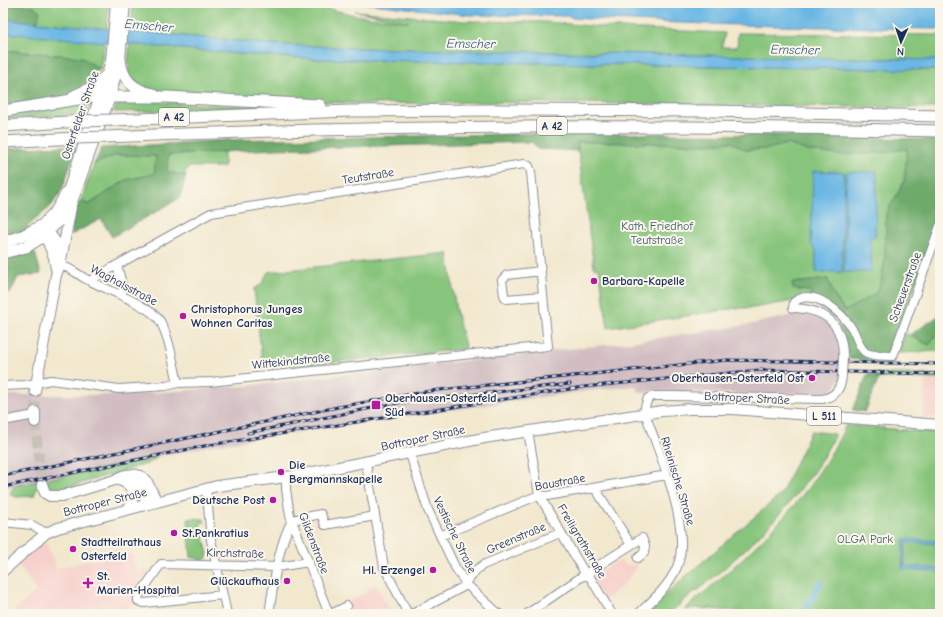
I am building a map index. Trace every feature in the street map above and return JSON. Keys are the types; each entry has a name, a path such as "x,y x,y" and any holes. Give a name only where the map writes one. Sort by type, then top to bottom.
{"highway":[{"path":"117,56 122,74 133,86 145,92 167,97"},
{"path":"62,101 82,93 107,75"},
{"path":"3,111 62,101 105,97 167,97 335,106 350,111"},
{"name":"A 42","path":"3,126 83,121 350,111 713,111 940,116"},
{"name":"A 42","path":"3,142 106,137 469,127 712,127 940,131"},
{"path":"3,147 17,146 26,140"},
{"path":"3,242 45,231"},
{"path":"3,253 26,247 45,231"}],"main road":[{"name":"Osterfelder Straße","path":"36,387 56,275 72,202 117,56 119,20 116,3"},
{"name":"Osterfelder Straße","path":"119,20 125,3"},
{"name":"Osterfelder Straße","path":"56,275 54,257 45,231 69,188 105,97 107,75 117,56"},
{"name":"Osterfelder Straße","path":"45,231 61,218 72,202"},
{"path":"45,231 56,242 60,261"},
{"name":"Bottroper Straße","path":"3,570 46,534 70,524 204,489 366,463 528,431 645,413 707,408 940,425"},
{"path":"42,484 45,493 57,497 133,474 143,477 149,484 152,503"},
{"path":"115,480 128,485 134,493 129,509"}],"street":[{"name":"Teutstraße","path":"91,281 117,265 214,212 524,164 529,166 531,172 548,346"},
{"name":"Scheuerstraße","path":"645,413 646,400 654,396 826,398 838,391 842,376 843,357 840,335 830,320 816,311 793,308 794,302 808,298 817,299 846,320 865,352 893,356 940,226"},
{"name":"Waghalsstraße","path":"60,261 91,281 151,312 160,321 168,343 178,383"},
{"path":"117,265 123,288 122,296"},
{"path":"540,271 507,274 502,280 506,299 543,296"},
{"name":"Wittekindstraße","path":"3,386 36,387 51,380 119,389 166,386 178,383 200,383 548,346"},
{"name":"Rheinische Straße","path":"638,614 672,578 680,557 682,546 681,527 666,475 645,413"},
{"path":"3,421 35,416"},
{"name":"Freiligrathstraße","path":"528,431 539,495 560,529 560,533 586,575 590,577 612,614"},
{"name":"Vestische Straße","path":"410,454 428,510 455,567 466,584 498,614"},
{"path":"366,463 383,563 407,614 414,612 466,584"},
{"name":"Baustraße","path":"440,536 539,495 547,496 666,475"},
{"name":"Gildenstraße","path":"286,477 286,492 292,520 330,614"},
{"path":"595,488 631,545"},
{"path":"204,489 207,495 209,527 226,614"},
{"path":"269,614 277,567 284,541 292,520 321,514 326,525 375,516"},
{"path":"3,522 32,525 46,534"},
{"name":"Greenstraße","path":"466,584 476,570 483,565 560,533"},
{"path":"527,614 642,538 645,546 644,553 638,558"},
{"name":"Kirchstraße","path":"223,595 141,604 138,602 138,597 161,564 277,567 309,562"},
{"path":"330,614 347,606"}],"shaded area":[{"path":"801,313 814,315 822,319 838,336 842,375 832,392 755,394 661,391 640,393 635,386 580,392 356,423 213,445 3,489 3,395 124,395 245,386 638,341 753,324"},
{"path":"926,378 940,379 940,418 923,417"},
{"name":"St. Marien-Hospital","path":"46,542 57,568 87,561 132,554 137,571 150,569 150,575 125,614 11,614 36,591 18,564"},
{"path":"620,560 626,565 638,565 623,586 604,600 590,577"},
{"path":"376,585 391,613 342,614 338,606 367,592 367,589"}],"green space":[{"path":"3,3 109,3 107,29 3,19"},
{"path":"133,3 241,6 261,4 330,9 354,15 409,22 355,11 464,21 548,22 600,27 725,33 722,47 737,47 738,33 940,35 940,60 352,48 268,44 131,31"},
{"path":"3,5 32,6 40,11 37,22 3,19"},
{"path":"3,33 105,41 100,69 81,57 3,50"},
{"path":"130,44 314,59 940,70 940,108 482,102 369,104 168,94 150,91 129,78 128,62"},
{"path":"3,50 81,57 100,69 84,86 69,96 3,106"},
{"path":"118,100 279,108 114,112"},
{"path":"91,103 88,112 79,114 3,119 3,113"},
{"path":"562,133 784,135 940,140 940,216 886,361 850,359 837,319 817,304 815,297 808,291 793,289 792,283 828,279 833,294 845,311 875,294 881,282 885,259 886,214 904,182 907,149 880,153 839,155 808,151 787,144 767,149 746,150 731,142 707,144 578,142 578,151 538,149 532,142 275,149 168,155 167,172 186,176 180,198 112,237 101,219 71,235 75,210 81,200 88,205 126,180 154,174 156,156 116,155 94,164 102,148 227,140"},
{"name":"Kath. Friedhof Teutstraße","path":"577,142 707,144 731,142 746,150 767,149 787,144 808,151 836,154 925,147 906,164 904,182 886,214 885,259 881,282 875,294 845,311 833,294 828,279 792,283 793,289 808,291 815,297 753,308 737,308 608,328 599,268 594,268"},
{"path":"64,146 76,147 64,184 58,196 51,206 27,227 27,231 3,239 3,149"},
{"path":"224,152 224,167 190,167 185,171 186,176 167,172 168,155"},
{"path":"116,155 156,156 154,174 126,180 88,205 81,200 94,164"},
{"path":"35,252 41,274 18,277 10,294 3,289 3,259"},
{"path":"448,253 456,311 466,349 263,369 254,289 262,284 268,272"},
{"path":"940,315 940,330 929,345 910,335"},
{"path":"940,330 940,351 898,353 905,333 929,345"},
{"path":"869,373 940,375 940,379 879,378 867,375"},
{"path":"867,375 879,378 865,412 853,410"},
{"name":"OLGA Park","path":"846,425 940,433 940,614 778,614 695,608 684,610 732,569 776,526 814,479 831,453"},
{"path":"811,431 835,434 815,469 786,507 758,537 728,565 669,614 646,614 669,591 781,494"},
{"path":"157,457 149,463 59,490 54,490 46,483 49,479"},
{"path":"39,481 34,496 16,497 10,494 14,486"},
{"path":"188,519 204,519 205,522 200,523 208,554 206,559 202,560 202,562 191,557"}],"water":[{"path":"362,3 940,3 940,29 710,24 572,18 571,16 471,15"},
{"path":"3,19 268,44 352,48 940,60 940,70 314,59 3,33"},
{"path":"813,171 844,172 842,272 816,272 816,251 811,244"},
{"path":"846,172 877,172 875,236 869,238 871,247 871,272 844,272"},
{"path":"904,539 940,541 940,544 906,542 904,566 940,569 940,572 902,569"}],"waterway":[{"path":"803,614 820,583"}],"tunnel":[{"path":"35,391 35,412"},
{"path":"35,422 42,484"}],"railway":[{"path":"3,476 338,407 430,391 727,360 940,364"},
{"path":"3,487 209,445 583,387 760,370 940,374"},
{"path":"248,433 397,403 570,384"}],"place":[{"name":"Barbara-Kapelle","path":"594,281"},
{"name":"Christophorus Junges Wohnen Caritas","path":"183,316"},
{"name":"Oberhausen-Osterfeld Ost","path":"812,378"},
{"name":"Oberhausen-Osterfeld Süd","path":"376,405"},
{"name":"Die Bergmannskapelle","path":"281,472"},
{"name":"Deutsche Post","path":"273,500"},
{"name":"St.Pankratius","path":"174,533"},
{"name":"Stadtteilrathaus Osterfeld","path":"73,549"},
{"name":"Hl. Erzengel","path":"433,570"},
{"name":"Glückaufhaus","path":"287,581"},
{"name":"St. Marien-Hospital","path":"88,583"}],"water label":[{"name":"Emscher","path":"149,25"},
{"name":"Emscher","path":"471,43"},
{"name":"Emscher","path":"795,49"}]}
